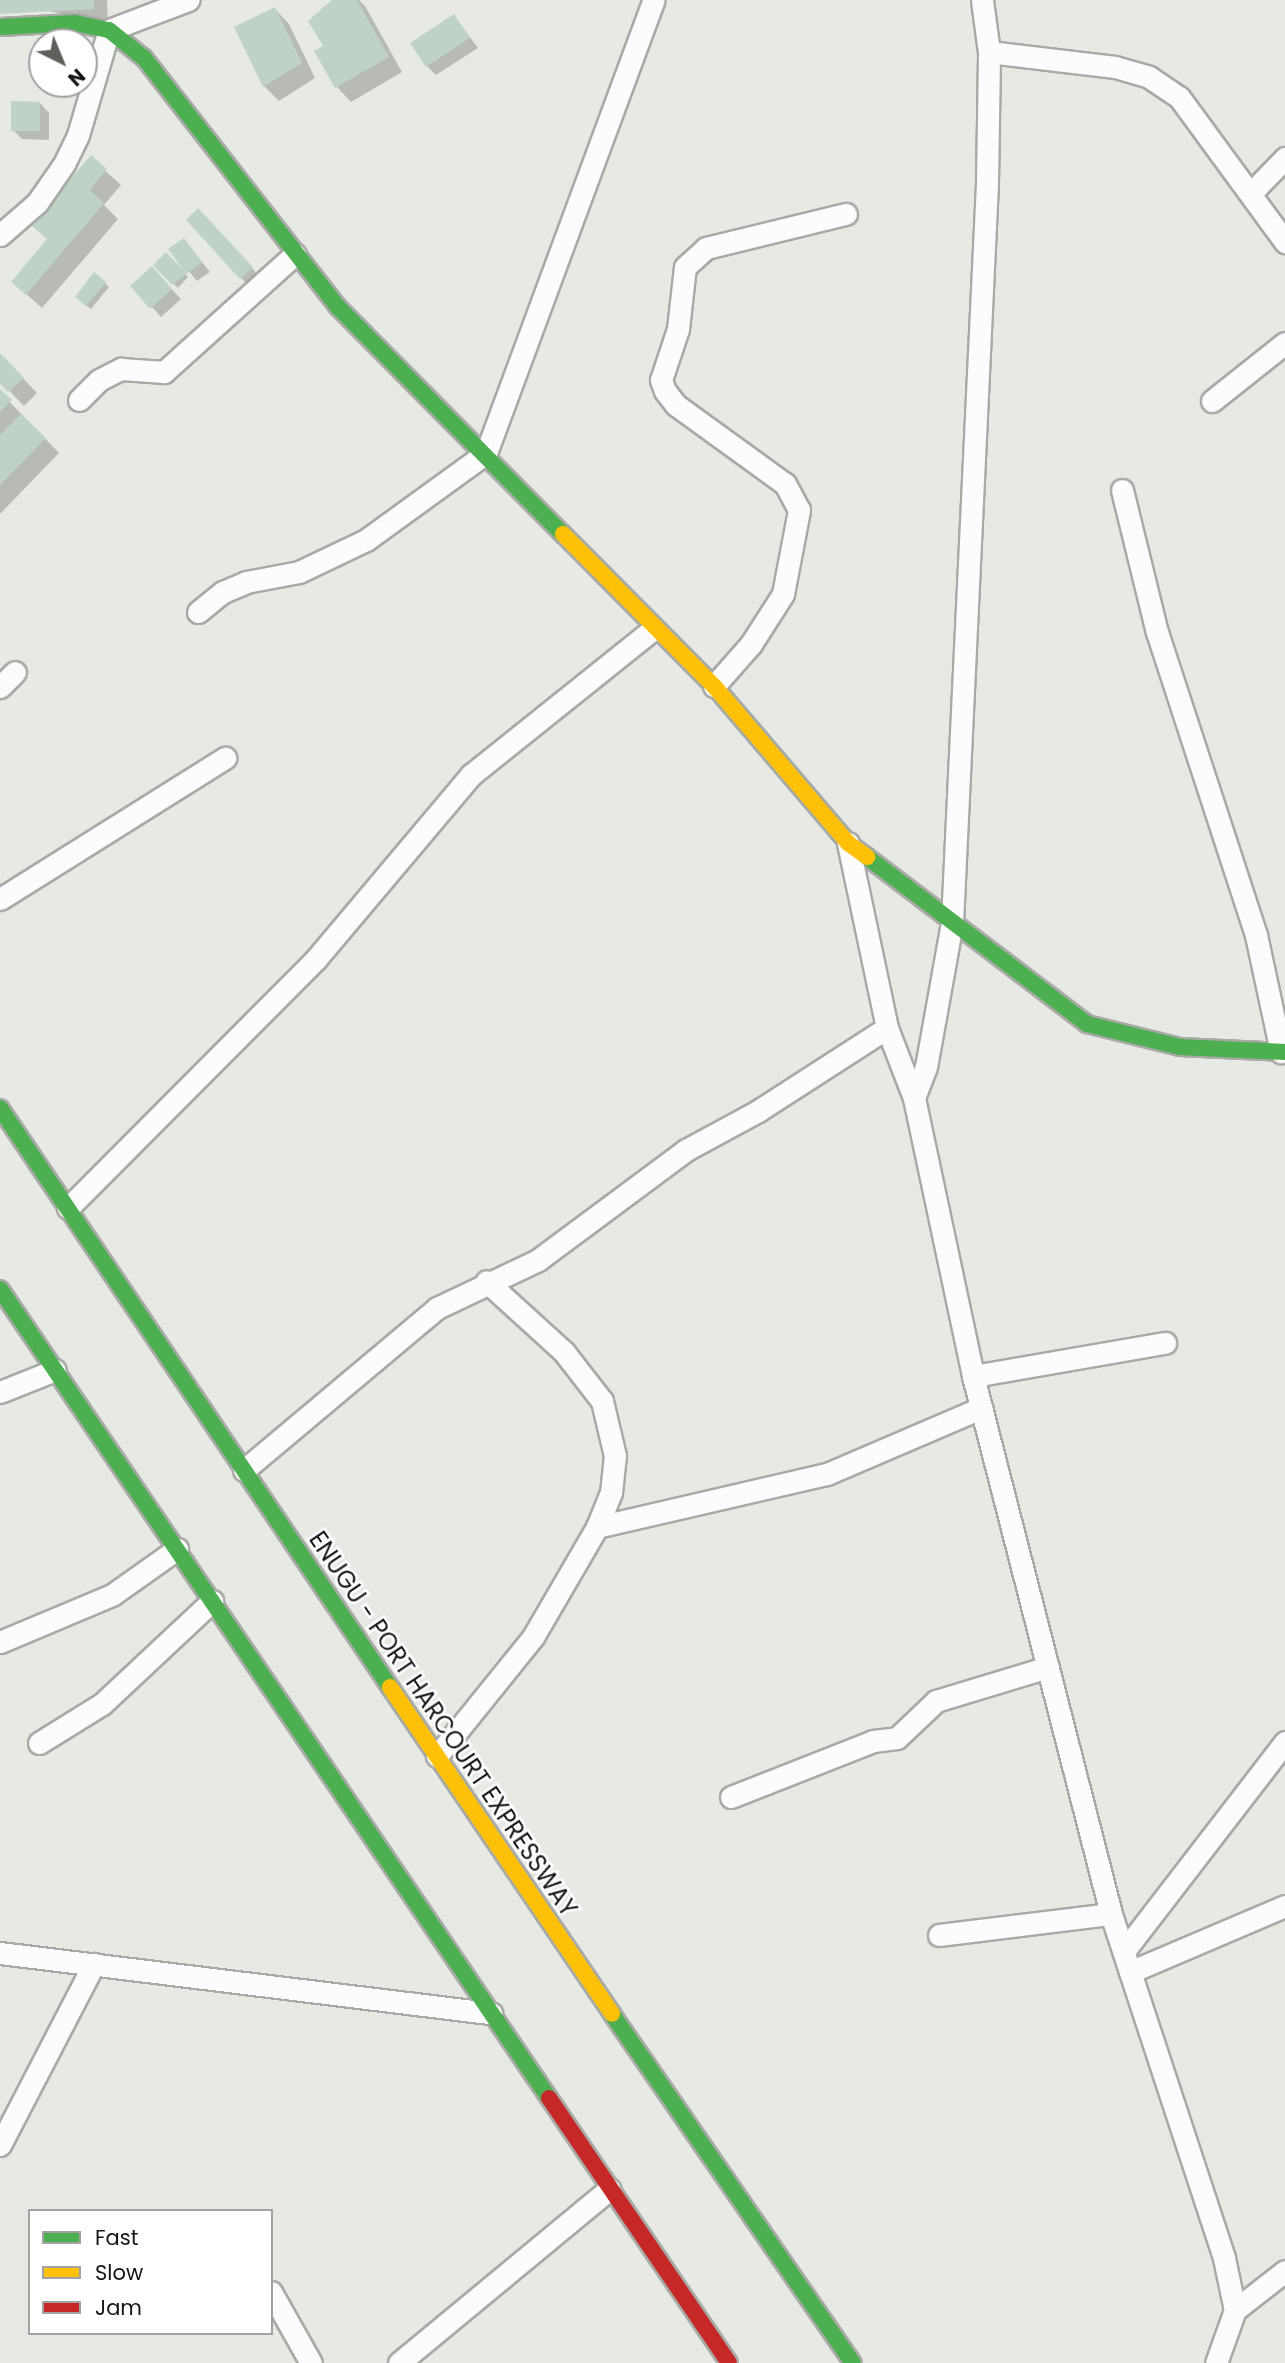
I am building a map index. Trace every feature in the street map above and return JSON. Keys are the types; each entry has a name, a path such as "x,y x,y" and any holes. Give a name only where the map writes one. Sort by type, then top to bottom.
{"main road":[{"path":"0,27 75,23 109,30 144,58 338,307 486,453 653,629 714,686 848,843 1087,1024 1180,1047 1283,1052"},
{"name":"ENUGU - PORT HARCOURT EXPRESSWAY","path":"0,1108 437,1756 853,2363"},
{"path":"0,1289 729,2363"}],"street":[{"path":"0,235 37,203 64,164 78,135 109,30 188,0"},
{"path":"198,612 223,592 246,582 299,572 366,540 486,453 654,0"},
{"path":"914,1098 926,1067 953,923 988,183 989,52 982,0"},
{"path":"989,52 1115,67 1149,76 1180,97 1285,242"},
{"path":"1251,193 1285,158"},
{"path":"714,686 751,644 783,594 799,510 785,484 676,405 665,391 661,380 678,329 685,267 706,248 846,214"},
{"path":"79,400 99,380 121,369 164,372 295,254"},
{"path":"1212,401 1285,343"},
{"path":"1122,490 1157,632 1256,935 1283,1052"},
{"path":"68,1208 316,959 471,775 653,629"},
{"path":"0,899 225,758"},
{"path":"848,843 887,1028 914,1098 973,1376 1111,1914 1224,2258 1235,2309 1220,2362"},
{"path":"244,1470 436,1308 486,1281 538,1260 686,1150 758,1111 887,1028"},
{"path":"437,1756 533,1637 597,1527 611,1493 615,1456 601,1401 565,1352 486,1281"},
{"path":"973,1376 1165,1343"},
{"path":"0,1392 55,1370"},
{"path":"597,1527 827,1474 981,1408"},
{"path":"0,1642 112,1595 177,1549"},
{"path":"39,1743 102,1704 212,1601"},
{"path":"731,1797 873,1741 897,1738 911,1729 936,1701 1048,1667"},
{"path":"1124,1951 1285,1742"},
{"path":"1130,1972 1285,1906"},
{"path":"939,1935 1111,1914"},
{"path":"0,1952 491,2012"},
{"path":"0,2146 94,1964"},
{"path":"399,2363 609,2189"},
{"path":"1235,2309 1285,2271"},
{"path":"273,2295 312,2363"}],"building":[{"path":"0,0 94,0 94,9 0,14"},
{"path":"332,0 357,0 389,57 335,88 314,51 323,46 308,21"},
{"path":"275,7 302,63 263,87 234,27"},
{"path":"454,14 470,38 426,67 410,43"},
{"path":"11,101 40,102 40,131 11,131"},
{"path":"91,155 107,169 90,190 104,203 26,295 11,282 47,239 31,225"},
{"path":"198,208 253,267 240,279 186,220"},
{"path":"184,238 202,262 172,285 153,265 166,252 184,271 168,249"},
{"path":"152,266 172,289 150,309 130,286"},
{"path":"94,272 106,282 86,306 75,297"},
{"path":"0,353 24,378 8,392 0,384"},
{"path":"0,389 12,400 0,412"},
{"path":"21,414 46,438 0,485 0,435"}],"traffic: fast":[{"path":"0,27 75,23 109,30 144,58 338,307 563,534"},
{"path":"867,857 1087,1024 1180,1047 1285,1052"},
{"path":"0,1108 390,1687"},
{"path":"0,1289 549,2098"},
{"path":"612,2014 853,2363"}],"traffic: slow":[{"path":"563,534 714,686 848,843 867,857"},
{"path":"390,1687 612,2014"}],"traffic: jam":[{"path":"549,2098 729,2363"}]}
